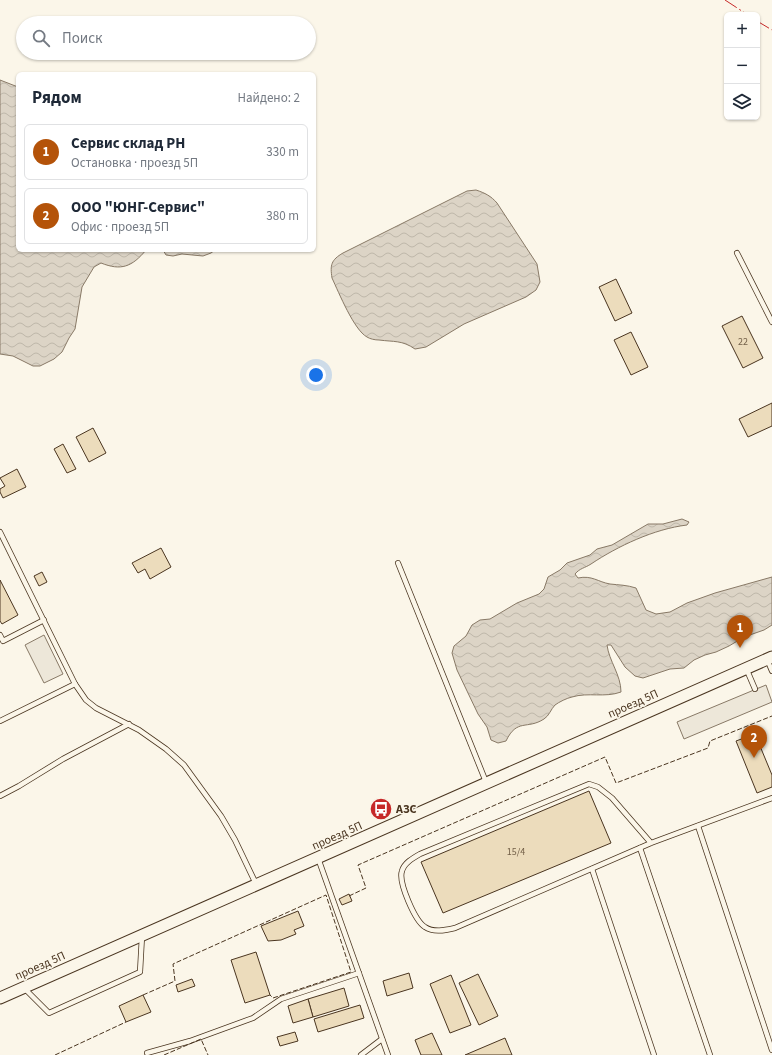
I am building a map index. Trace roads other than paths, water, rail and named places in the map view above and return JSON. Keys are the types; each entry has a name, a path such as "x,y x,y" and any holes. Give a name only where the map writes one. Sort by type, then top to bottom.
{"street":[{"name":"проезд 5П","path":"0,998 769,658"}],"lane":[{"path":"737,253 772,322"},
{"path":"0,532 75,684 86,700 96,708 129,724 166,749 184,765 221,816 235,840 257,885"},
{"path":"398,563 486,784"},
{"path":"0,635 3,641 44,620"},
{"path":"769,658 772,671"},
{"path":"746,668 755,689"},
{"path":"0,721 75,684"},
{"path":"0,796 63,759 129,724"},
{"path":"651,843 612,798 598,787 589,784 420,854 407,862 401,871 402,885 417,920 426,927 440,931 455,928 651,843 772,798"},
{"path":"698,826 772,1050"},
{"path":"640,848 710,1055"},
{"path":"318,858 388,1055"},
{"path":"592,869 654,1055"},
{"path":"24,988 49,1013 77,1001 140,972 142,935"},
{"path":"147,1053 190,1041 253,1018 281,999 359,973"},
{"path":"361,1055 382,1039"}],"water":[{"path":"0,80 16,86 16,252 144,252 131,264 126,266 114,267 101,263 94,267 82,287 75,329 62,352 54,359 40,366 33,366 13,356 0,354"},
{"path":"476,190 488,195 497,203 537,264 540,282 536,290 526,297 464,324 426,347 415,349 394,341 374,340 367,337 357,327 352,319 332,278 332,263 343,253 467,191"},
{"path":"164,252 212,252 203,256 182,254 173,256 166,255"},
{"path":"682,519 689,522 687,525 662,530 637,539 581,569 575,574 578,578 587,577 610,584 636,588 646,610 656,614 670,612 687,603 715,593 772,577 772,625 764,630 744,637 716,652 694,660 684,668 670,669 643,678 635,676 625,667 611,645 607,645 619,680 621,692 609,695 584,695 568,698 555,705 544,719 514,729 506,741 498,743 491,740 487,727 478,714 457,670 452,653 454,646 466,636 472,625 480,620 490,619 517,603 539,594 544,589 548,577 560,570 567,563 590,555 597,549 612,545 648,524 663,524"}],"place":[{"name":"Сервис склад РН","path":"740,648"},
{"name":"ООО \"ЮНГ-Сервис\"","path":"754,758"},
{"name":"АЗС","path":"381,809"}]}
